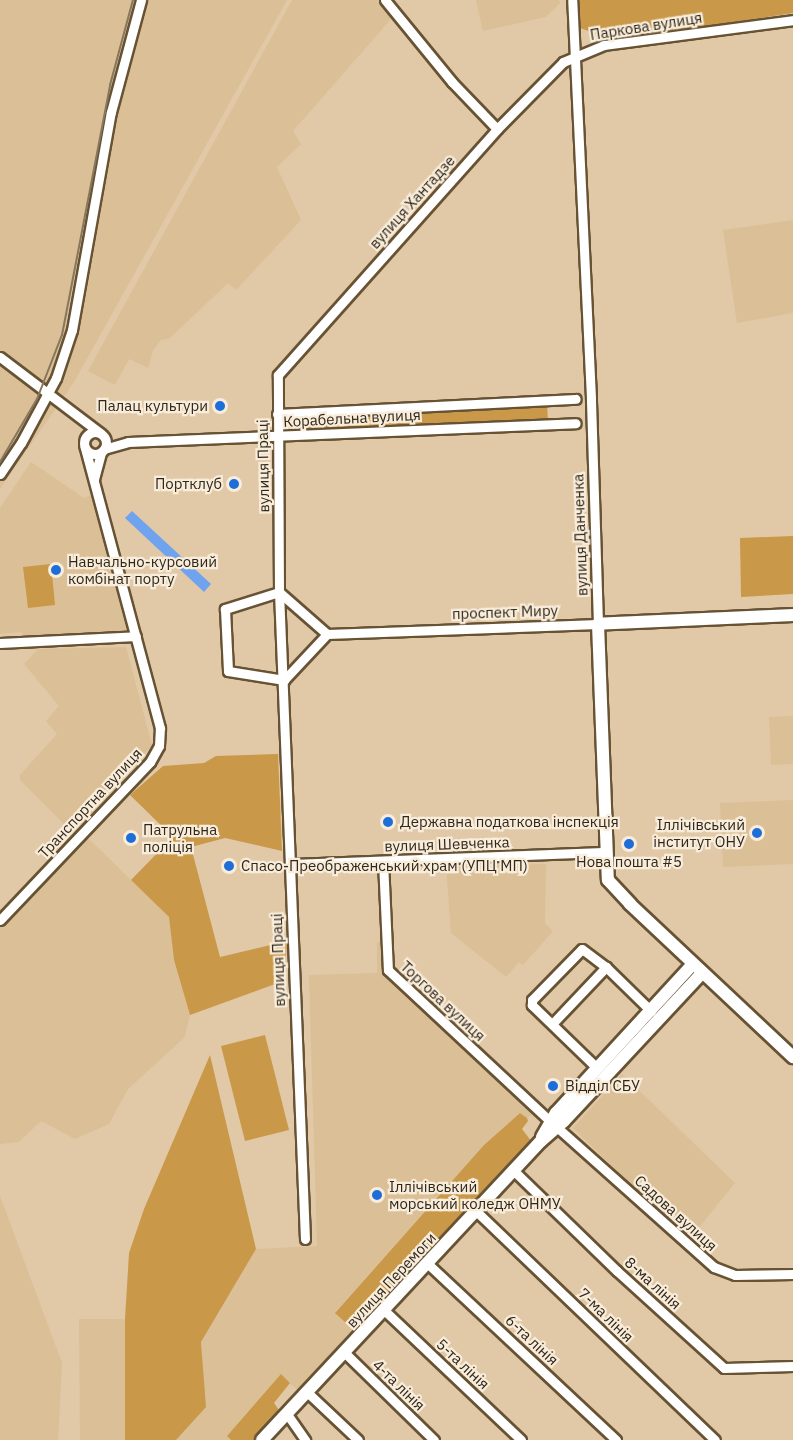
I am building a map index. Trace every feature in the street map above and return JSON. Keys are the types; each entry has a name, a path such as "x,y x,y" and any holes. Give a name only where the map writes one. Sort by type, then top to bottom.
{"main road":[{"name":"проспект Миру","path":"598,624 793,615"},
{"name":"вулиця Данченка","path":"598,624 606,870 613,888 793,1057"},
{"name":"вулиця Перемоги","path":"262,1440 541,1141 597,1068 651,1011 698,969"},
{"name":"вулиця Перемоги","path":"554,1124 698,969"}],"street":[{"path":"0,474 21,443 48,394 72,330 111,112 141,0"},
{"path":"385,0 452,82 497,129"},
{"name":"вулиця Данченка","path":"572,0 591,398 598,624"},
{"name":"Паркова вулиця","path":"575,56 604,45 793,20"},
{"name":"вулиця Хантадзе","path":"278,375 497,129 557,66 575,56"},
{"path":"0,357 102,434 106,442 93,482"},
{"name":"вулиця Праці","path":"278,375 279,592 305,1239"},
{"name":"Корабельна вулиця","path":"277,414 576,399"},
{"name":"Транспортна вулиця","path":"0,920 156,754 159,746 160,728 93,482 81,422 75,412"},
{"name":"Корабельна вулиця","path":"128,442 576,423"},
{"path":"88,434 102,434 128,442 93,454 85,446 88,434"},
{"path":"279,592 327,634 284,680 228,671 225,609 279,592"},
{"name":"проспект Миру","path":"327,634 598,624"},
{"path":"0,643 136,636"},
{"name":"вулиця Шевченка","path":"290,864 605,852"},
{"name":"Торгова вулиця","path":"383,861 388,970 554,1124"},
{"path":"597,1068 531,1002 582,949 606,967 651,1011"},
{"path":"552,1024 606,967"},
{"name":"Садова вулиця","path":"554,1124 714,1267 735,1275 793,1274"},
{"name":"8-ма лінія","path":"513,1170 617,1271 724,1368 793,1366"},
{"name":"7-ма лінія","path":"476,1211 715,1440"},
{"name":"6-та лінія","path":"428,1263 616,1440"},
{"name":"5-та лінія","path":"384,1310 521,1440"},
{"name":"4-та лінія","path":"344,1352 434,1440"},
{"path":"307,1392 358,1440"},
{"path":"287,1414 305,1440"}],"shaded area":[{"path":"0,0 287,0 74,382 0,489"},
{"path":"292,0 381,0 391,19 293,131 301,144 277,167 301,220 236,290 228,283 170,338 161,340 153,350 148,368 129,359 115,385 88,371"},
{"path":"476,0 559,0 560,3 546,17 483,31"},
{"path":"573,0 793,0 793,13 602,42 594,33 580,28"},
{"path":"793,220 793,313 737,323 723,230"},
{"path":"547,403 548,422 291,433 290,415"},
{"name":"Навчально-курсовий комбінат порту","path":"31,462 84,498 93,494 127,632 24,638 21,632 0,634 0,508"},
{"path":"793,536 793,594 741,597 740,538"},
{"path":"51,564 55,605 28,608 23,567"},
{"path":"126,647 152,745 74,834 20,780 20,775 57,734 46,721 59,706 24,664 38,649"},
{"path":"793,716 793,764 771,765 769,717"},
{"path":"278,754 282,851 225,838 191,847 220,957 287,941 285,973 275,984 190,1015 174,960 169,917 131,880 173,837 130,795 163,766 204,763 216,756"},
{"name":"Іллічівський інститут ОНУ","path":"793,800 793,864 723,867 720,803"},
{"path":"88,838 169,917 174,960 190,1015 184,1038 128,1089 109,1124 75,1139 41,1121 19,1142 0,1144 0,926"},
{"path":"546,864 545,923 553,931 523,965 519,962 506,977 451,933 446,866"},
{"path":"377,942 383,942 385,974 534,1113 527,1118 520,1113 484,1145 335,1312 358,1334 301,1393 281,1375 227,1436 231,1440 176,1440 205,1407 201,1342 256,1249 317,1246 309,975 377,973"},
{"path":"265,1035 289,1130 245,1141 221,1046"},
{"path":"210,1055 256,1249 201,1342 206,1407 176,1440 125,1440 125,1319 129,1253 144,1209"},
{"path":"622,1074 735,1183 688,1241 573,1128"},
{"path":"520,1113 527,1118 528,1121 522,1129 532,1142 489,1189 483,1191 473,1202 471,1209 358,1334 335,1313 484,1145"},
{"path":"0,1196 62,1363 58,1440 0,1440"},
{"path":"79,1319 125,1319 125,1440 80,1440"},
{"path":"281,1374 290,1383 274,1403 281,1413 259,1440 231,1440 227,1436"}],"water":[{"path":"132,511 211,584 204,592 125,518"}],"railway":[{"path":"0,462 37,399 62,335 110,85 133,0"}],"place":[{"name":"Палац культури","path":"220,406"},
{"name":"Портклуб","path":"234,484"},
{"name":"Навчально-курсовий комбінат порту","path":"56,570"},
{"name":"Державна податкова інспекція","path":"388,822"},
{"name":"Іллічівський інститут ОНУ","path":"757,833"},
{"name":"Патрульна поліція","path":"131,838"},
{"name":"Нова пошта #5","path":"629,844"},
{"name":"Спасо-Преображенський храм (УПЦ МП)","path":"229,866"},
{"name":"Відділ СБУ","path":"553,1086"},
{"name":"Іллічівський морський коледж ОНМУ","path":"377,1195"}]}
